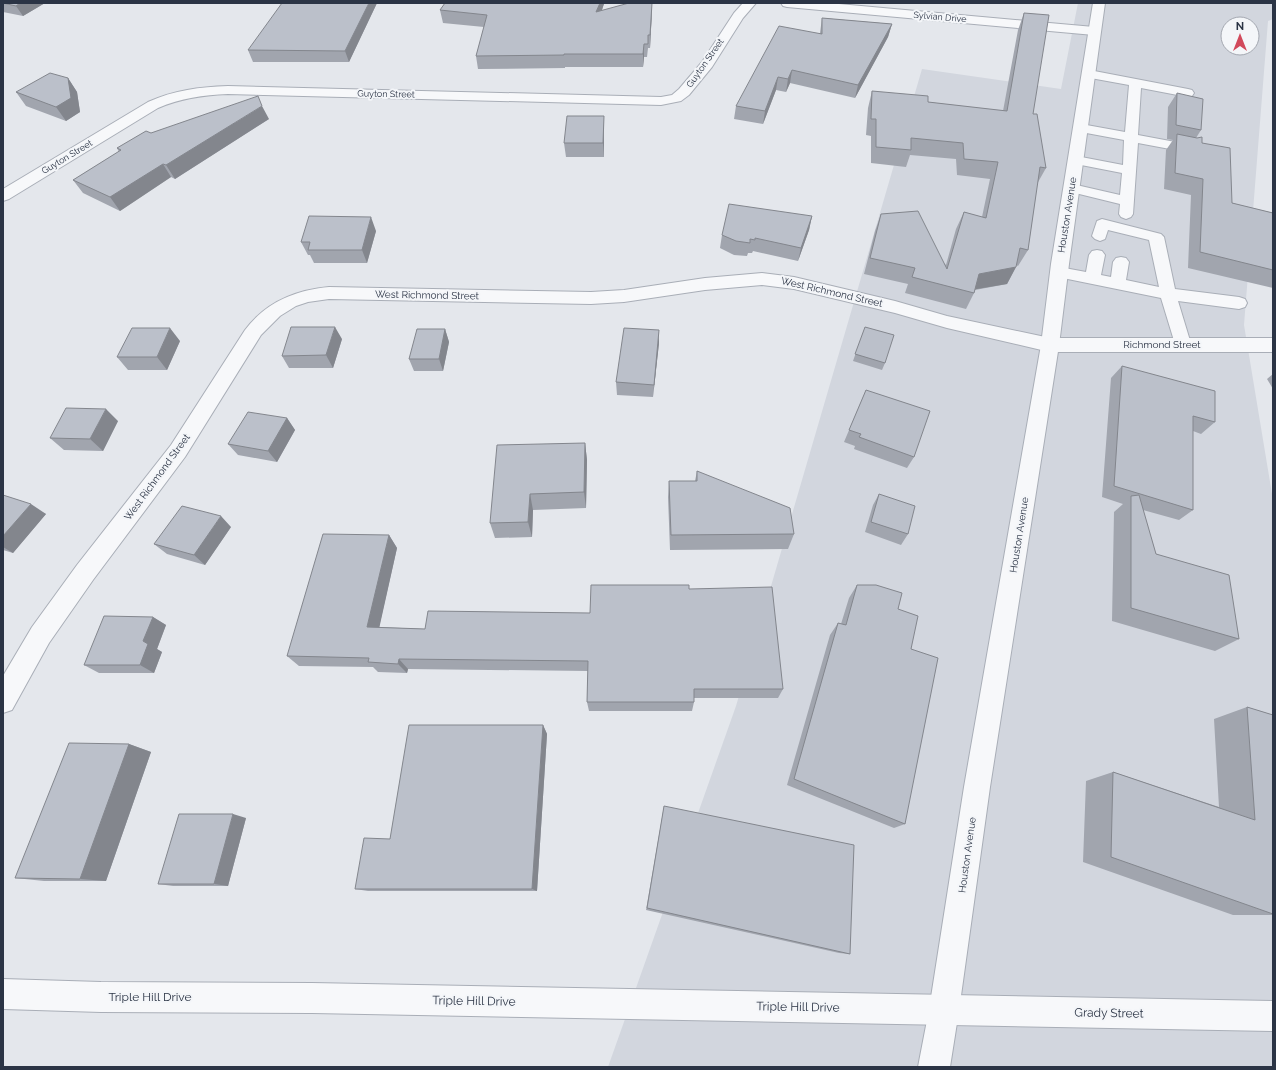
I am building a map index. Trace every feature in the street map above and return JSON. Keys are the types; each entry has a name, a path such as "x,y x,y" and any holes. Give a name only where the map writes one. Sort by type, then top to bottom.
{"street":[{"name":"Guyton Street","path":"3,196 153,104 172,97 196,92 228,90 660,101 676,98 684,92 706,64 738,16 750,3"},
{"name":"Sylvian Drive","path":"787,3 1096,18"},
{"name":"Sylvian Drive","path":"910,3 1096,18"},
{"name":"Houston Avenue","path":"934,1067 944,1010 977,788 1050,345 1058,272 1081,128 1096,18"},
{"name":"West Richmond Street","path":"3,701 42,632 82,575 106,548 178,450 256,328 271,314 295,299 311,294 329,293 591,298 624,296 705,284 762,279 776,280 823,290 895,307 948,322 1050,345"},
{"name":"Richmond Street","path":"1050,345 1273,345"},
{"name":"Triple Hill Drive","path":"3,994 102,997 320,998 944,1010"},
{"name":"Grady Street","path":"944,1010 1273,1016"}],"lane":[{"path":"1089,74 1135,84 1188,92"},
{"path":"1123,235 1127,201 1135,84"},
{"path":"1081,128 1186,148"},
{"path":"1076,160 1129,170"},
{"path":"1072,188 1127,201"},
{"path":"1100,236 1102,224 1123,235 1156,237 1168,294 1182,344"},
{"path":"1093,279 1097,255"},
{"path":"1118,284 1120,262"},
{"path":"1058,272 1168,294 1239,303"}],"shaded area":[{"path":"1078,3 1273,3 1273,19 1268,21 1244,325 1273,500 1273,1067 608,1067 736,706 922,69 1061,89"}],"building":[{"path":"3,3 20,3 16,6"},
{"path":"282,3 369,3 345,51 248,50"},
{"path":"445,3 600,3 596,12 629,3 652,3 650,35 648,35 648,44 644,44 643,54 476,56 487,15 440,10"},
{"path":"1024,13 1049,15 1033,114 1037,114 1046,168 1040,167 1028,250 1020,248 1016,267 979,274 974,293 912,277 915,268 870,258 881,214 918,211 947,269 964,212 986,218 998,162 964,159 963,143 911,138 911,150 876,147 876,119 871,119 872,91 928,96 928,102 1007,111"},
{"path":"822,18 892,24 858,85 792,70 788,79 778,77 765,111 736,106 779,26 822,34"},
{"path":"50,73 68,78 71,98 56,107 16,92"},
{"path":"1177,93 1203,99 1201,130 1176,125"},
{"path":"258,96 262,106 166,165 163,164 110,197 73,180 121,150 117,148 146,131 151,133"},
{"path":"567,116 604,116 603,143 564,143"},
{"path":"1177,134 1197,138 1202,137 1202,143 1230,148 1232,203 1273,213 1273,270 1200,252 1203,179 1175,173"},
{"path":"729,204 812,216 801,248 755,238 755,240 750,239 750,243 736,241 722,235"},
{"path":"309,216 371,217 362,250 308,250 310,242 301,242"},
{"path":"291,327 335,327 326,355 282,356"},
{"path":"865,327 894,335 885,363 855,354"},
{"path":"132,328 170,328 157,357 117,357"},
{"path":"624,328 659,330 654,385 616,382"},
{"path":"417,329 445,329 439,359 409,359"},
{"path":"1122,366 1215,391 1215,422 1193,416 1193,510 1114,486"},
{"path":"866,390 930,411 914,457 859,437 861,434 849,430"},
{"path":"66,408 106,409 90,439 50,438"},
{"path":"248,412 287,418 268,451 228,444"},
{"path":"585,443 584,492 530,494 528,522 490,523 497,445"},
{"path":"697,471 790,508 794,534 671,535 669,481 697,481"},
{"path":"879,494 915,506 908,534 871,522"},
{"path":"3,495 31,504 3,536"},
{"path":"1139,495 1156,554 1229,575 1239,639 1131,608 1131,496"},
{"path":"182,506 221,516 194,555 154,544"},
{"path":"323,534 389,535 367,627 425,629 428,611 590,613 591,585 689,585 689,589 772,587 783,689 694,689 694,702 587,702 588,661 399,659 398,664 368,662 369,658 287,656"},
{"path":"857,585 876,585 902,593 898,609 918,616 911,649 938,658 905,824 794,779 838,623 846,625"},
{"path":"104,616 153,617 143,641 148,644 140,665 84,665"},
{"path":"1247,707 1273,715 1273,914 1111,857 1113,772 1255,820"},
{"path":"409,725 543,725 532,889 355,889 364,838 390,839"},
{"path":"69,743 129,744 80,879 15,878"},
{"path":"664,806 854,845 850,954 647,908"},
{"path":"179,814 233,814 214,884 158,884"}]}
